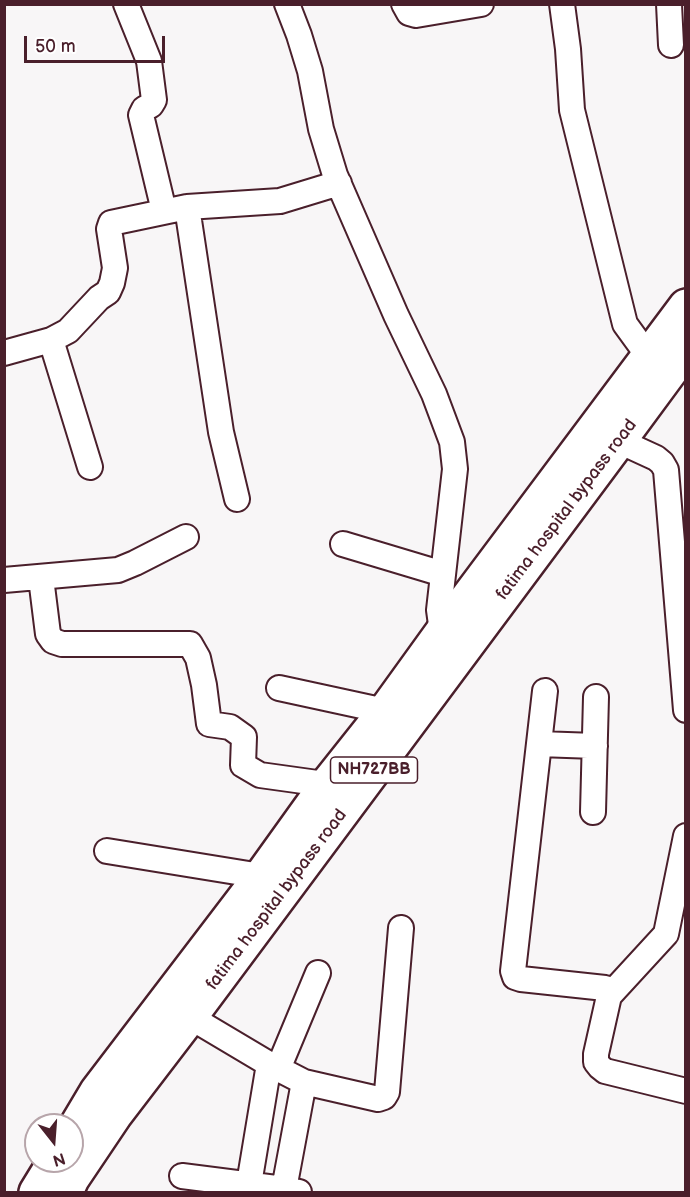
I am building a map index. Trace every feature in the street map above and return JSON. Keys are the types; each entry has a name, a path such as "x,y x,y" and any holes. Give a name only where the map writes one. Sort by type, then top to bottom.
{"highway":[{"name":"fatima hospital bypass road","path":"66,1192 72,1179 116,1115 619,441 668,360 686,306"},
{"name":"fatima hospital bypass road","path":"84,1113 97,1091 261,876 327,784 385,711 442,632 668,360"},
{"path":"36,1192 48,1173"}],"street":[{"path":"126,4 149,61 154,100 141,115 175,209 237,499"},
{"path":"286,4 310,71 321,129 339,183 396,315 434,394 452,442 455,469 439,610 442,632"},
{"path":"404,4 409,13 416,15 481,4"},
{"path":"562,4 572,110 625,324 668,360"},
{"path":"669,4 671,45"},
{"path":"4,353 51,340 69,331 99,298 108,292 115,268 109,229 111,223 175,209 280,201 339,183"},
{"path":"51,340 90,467"},
{"path":"619,441 656,458 666,470 679,555 686,710"},
{"path":"4,580 118,570 186,537"},
{"path":"343,544 443,574"},
{"path":"41,578 48,634 53,640 62,644 190,644 198,658 209,724 230,728 244,738 243,765 260,775 359,789"},
{"path":"279,688 385,711"},
{"path":"545,691 513,971 515,976 521,979 605,988 609,996 596,1062 605,1071 686,1091"},
{"path":"593,812 596,697"},
{"path":"539,744 595,746"},
{"path":"609,996 666,934 686,836"},
{"path":"107,851 261,876"},
{"path":"190,1017 304,1082 378,1099 384,1097 387,1092 401,928"},
{"path":"658,943 686,944"},
{"path":"249,1184 274,1066 318,973"},
{"path":"182,1176 292,1191 304,1082"}]}
